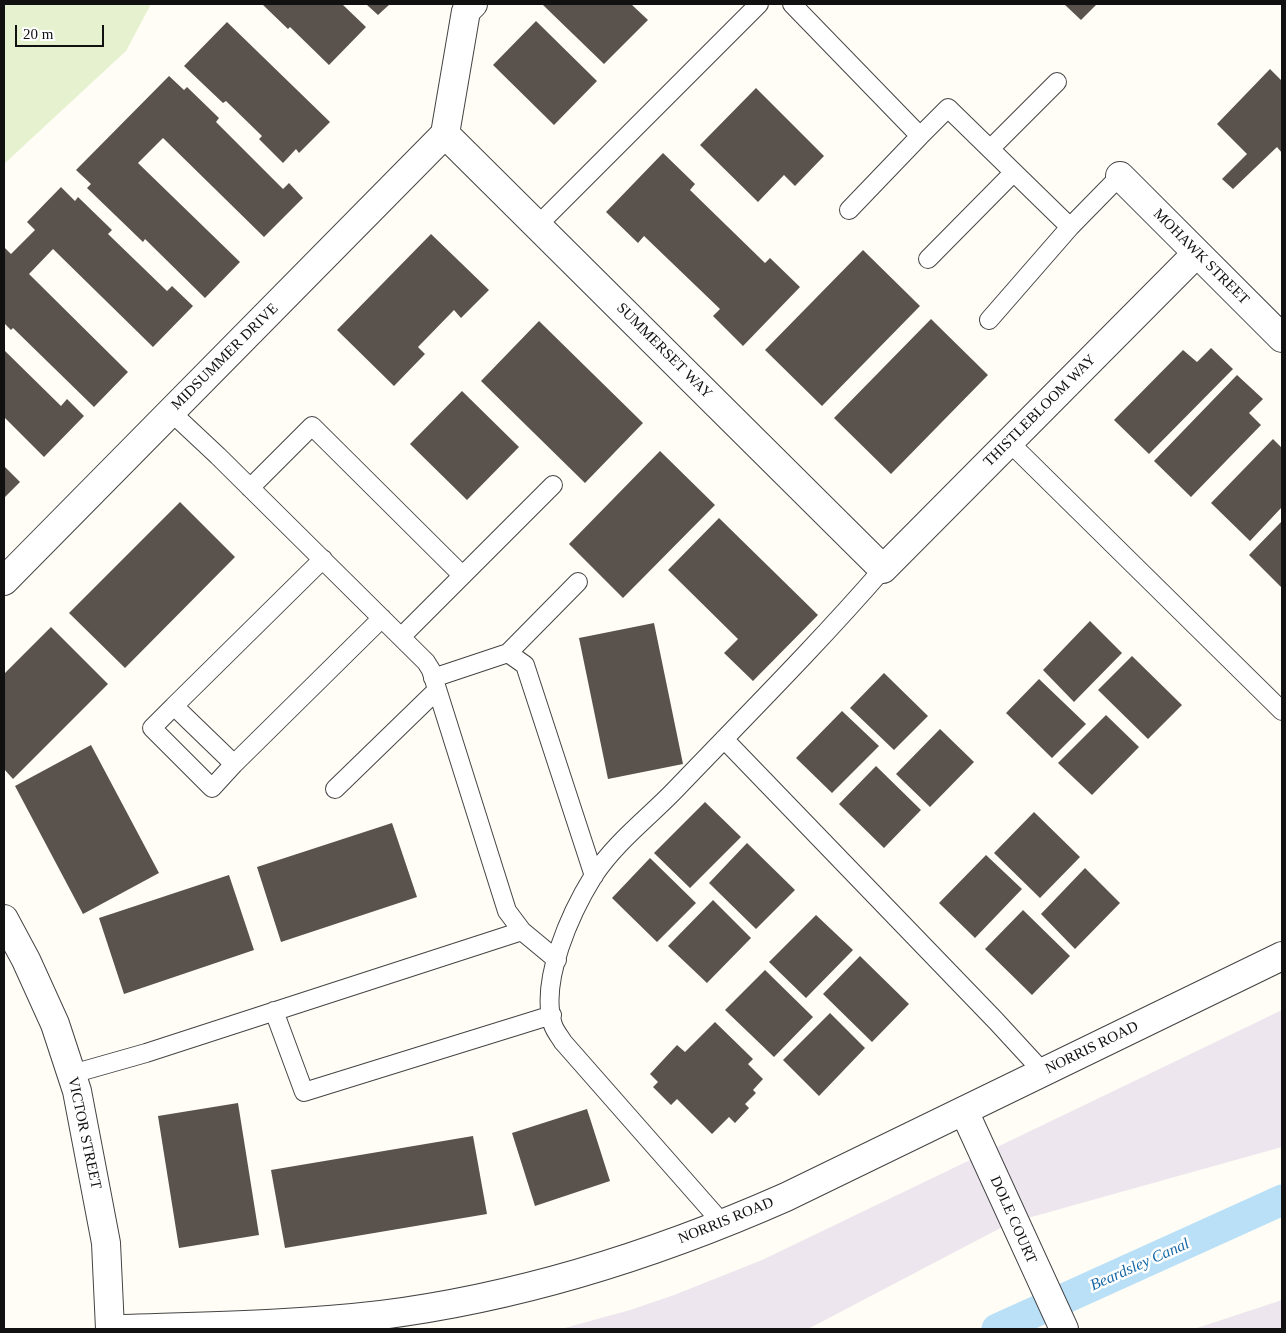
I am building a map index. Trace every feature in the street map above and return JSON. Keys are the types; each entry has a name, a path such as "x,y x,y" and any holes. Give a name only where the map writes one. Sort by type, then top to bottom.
{"street":[{"path":"445,134 466,11 473,4"},
{"name":"SUMMERSET WAY","path":"445,134 883,569"},
{"name":"MIDSUMMER DRIVE","path":"4,580 445,134"},
{"name":"MOHAWK STREET","path":"1120,176 1282,338"},
{"name":"THISTLEBLOOM WAY","path":"883,569 1197,253"},
{"name":"VICTOR STREET","path":"4,919 30,968 55,1024 77,1090 106,1243 110,1329"},
{"name":"NORRIS ROAD","path":"124,1329 275,1324 380,1315 473,1300 565,1278 655,1250 723,1224 786,1196 1282,956"},
{"name":"DOLE COURT","path":"964,1110 1064,1329"}],"lane":[{"path":"538,226 759,4"},
{"path":"792,4 920,136"},
{"path":"990,149 1057,82"},
{"path":"849,210 948,108 1070,227"},
{"path":"928,259 1013,173"},
{"path":"989,320 1070,227 1120,176"},
{"path":"171,412 426,662 435,684 507,911 522,931 557,960"},
{"path":"250,488 312,426 462,575"},
{"path":"1010,442 1282,711"},
{"path":"401,637 553,485"},
{"path":"323,559 152,728 212,788 382,618"},
{"path":"723,1224 563,1042 553,1026 549,1004 557,960 574,915 594,876 610,853 661,805 818,642 883,569"},
{"path":"335,789 435,684 508,653 578,582"},
{"path":"508,653 525,665 594,876"},
{"path":"174,706 234,764"},
{"path":"724,739 996,1020 1043,1072"},
{"path":"72,1074 146,1053 522,931"},
{"path":"274,1011 304,1092 552,1015"}],"shaded area":[{"path":"1282,1010 1282,1147 1010,1223 808,1329 561,1329 630,1310 674,1295 762,1260"},
{"path":"1282,1300 1282,1329 1194,1329"}],"green space":[{"path":"4,4 151,4 126,51 4,164"}],"building":[{"path":"262,4 342,4 366,27 329,65 290,27 288,29"},
{"path":"366,4 390,4 378,15"},
{"path":"631,4 648,20 604,64 543,5"},
{"path":"1064,4 1097,4 1081,20"},
{"path":"536,21 597,81 554,125 493,65"},
{"path":"227,22 330,122 299,153 296,149 283,163 259,139 262,136 226,101 223,103 184,66"},
{"path":"1270,69 1282,81 1282,153 1277,147 1233,189 1222,179 1247,154 1217,124"},
{"path":"169,76 184,90 187,87 219,118 216,122 283,189 289,183 303,198 264,237 163,138 138,163 240,262 205,298 145,239 143,242 87,188 91,184 76,170"},
{"path":"756,88 824,156 795,186 784,175 758,202 700,145"},
{"path":"663,153 695,184 690,190 765,263 770,258 800,287 743,346 713,316 720,309 644,236 638,243 606,212"},
{"path":"61,187 75,201 78,197 112,230 108,234 167,291 172,286 193,306 153,347 53,249 29,274 128,372 94,407 13,328 11,330 4,323 4,247 11,254 35,230 27,222"},
{"path":"431,234 489,290 461,318 454,310 418,347 425,354 394,386 337,330"},
{"path":"863,250 920,306 822,406 765,350"},
{"path":"931,319 988,375 891,474 834,418"},
{"path":"539,321 643,423 585,483 481,381"},
{"path":"1211,348 1233,369 1149,454 1114,420 1183,350 1197,362"},
{"path":"4,350 61,406 67,399 84,416 44,457 4,417"},
{"path":"1237,375 1263,399 1249,413 1261,425 1191,497 1154,461"},
{"path":"462,391 519,447 467,500 410,444"},
{"path":"1273,439 1282,448 1282,507 1250,541 1211,503"},
{"path":"660,451 715,505 623,598 569,544"},
{"path":"4,466 20,482 4,498"},
{"path":"180,502 235,557 125,668 69,613"},
{"path":"719,518 818,615 753,681 724,653 738,639 668,570"},
{"path":"1282,521 1282,588 1249,555"},
{"path":"1090,621 1122,653 1074,702 1043,670"},
{"path":"654,623 683,764 608,779 579,638"},
{"path":"51,627 108,684 13,779 4,769 4,674"},
{"path":"1132,656 1182,705 1148,739 1098,690"},
{"path":"884,673 928,716 894,750 850,708"},
{"path":"1039,679 1086,724 1052,758 1006,713"},
{"path":"842,711 879,746 832,793 796,758"},
{"path":"1106,715 1139,747 1092,795 1058,763"},
{"path":"940,729 974,762 930,807 896,774"},
{"path":"91,745 159,873 83,914 15,786"},
{"path":"876,766 921,810 884,848 839,804"},
{"path":"705,802 741,837 690,888 654,853"},
{"path":"1034,812 1080,857 1040,898 994,853"},
{"path":"392,823 417,897 281,942 257,867"},
{"path":"747,843 795,890 756,929 709,883"},
{"path":"986,855 1022,889 975,938 939,903"},
{"path":"650,858 696,903 657,942 612,898"},
{"path":"1085,868 1120,903 1075,949 1041,914"},
{"path":"229,875 254,950 124,994 99,918"},
{"path":"713,900 751,938 707,983 668,946"},
{"path":"1023,910 1070,956 1032,995 985,949"},
{"path":"816,915 853,950 806,998 769,962"},
{"path":"860,956 909,1004 872,1042 823,994"},
{"path":"765,970 813,1017 774,1057 725,1010"},
{"path":"830,1013 865,1048 819,1096 783,1060"},
{"path":"715,1022 753,1059 748,1064 763,1079 753,1090 756,1093 745,1104 749,1108 735,1123 729,1117 712,1134 677,1099 671,1105 653,1087 658,1082 650,1074 677,1045 685,1052"},
{"path":"238,1103 259,1235 179,1248 158,1116"},
{"path":"587,1109 610,1181 535,1206 512,1133"},
{"path":"473,1136 487,1214 285,1248 271,1170"}],"waterway":[{"name":"Beardsley Canal","path":"997,1329 1282,1200"}]}
